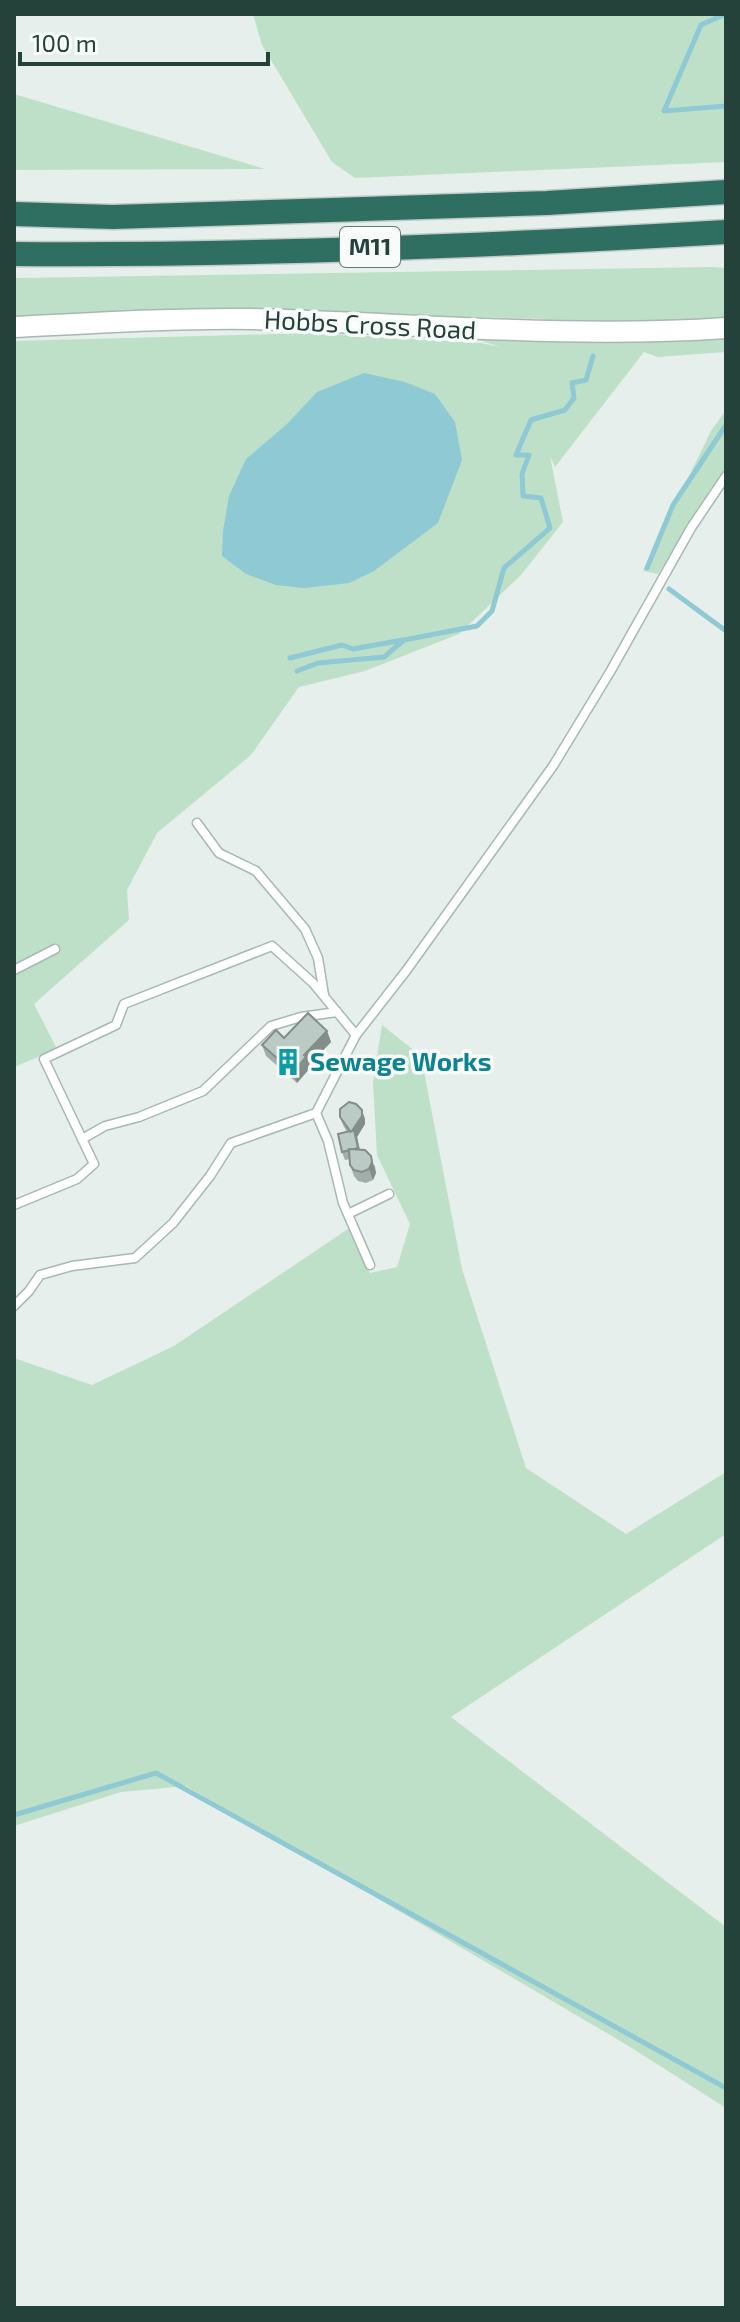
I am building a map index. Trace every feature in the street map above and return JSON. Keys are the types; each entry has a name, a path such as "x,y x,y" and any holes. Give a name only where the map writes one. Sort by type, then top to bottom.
{"highway":[{"name":"M11","path":"14,212 113,217 547,203 726,192"},
{"name":"M11","path":"14,254 120,255 553,242 726,232"}],"street":[{"name":"Hobbs Cross Road","path":"14,327 227,319 636,333 726,328"}],"lane":[{"path":"14,1306 40,1275 72,1266 135,1258 173,1223 231,1143 316,1113 356,1035 406,971 553,766 691,528 726,476"},
{"path":"197,823 219,853 256,871 305,929 318,958 324,997"},
{"path":"14,1205 77,1179 94,1164 44,1059 116,1025 124,1004 272,946 313,983 356,1035"},
{"path":"14,970 55,949"},
{"path":"82,1139 105,1126 139,1117 203,1091 271,1026 301,1017 337,1012"},
{"path":"316,1113 328,1141 343,1203 370,1265"},
{"path":"348,1214 389,1194"}],"green space":[{"path":"253,14 726,14 726,162 355,178 332,162 262,45"},
{"path":"14,94 265,169 14,170"},
{"path":"726,268 726,352 658,357 644,352 555,467 550,456 563,522 521,575 459,634 365,671 299,687 251,755 157,833 127,890 129,920 34,1004 57,1049 14,1067 14,341 316,333 481,343 500,347 479,340 547,319 253,311 14,328 14,278"},
{"path":"726,410 726,468 658,574 643,571 711,431"},
{"path":"382,1025 421,1056 462,1269 526,1468 626,1534 726,1472 726,1534 451,1717 726,1927 726,2108 627,2045 186,1786 121,1792 14,1826 14,1358 92,1385 174,1346 348,1229 370,1273 397,1267 410,1224 377,1155 373,1083"}],"water":[{"path":"364,373 405,382 435,394 455,422 462,460 438,523 374,571 349,583 304,588 276,585 246,574 222,556 229,496 246,459 287,424 317,392"}],"building":[{"path":"308,1013 327,1031 293,1072 262,1045 276,1030 284,1038"},
{"path":"349,1102 362,1110 362,1116 352,1131 358,1148 342,1152 338,1134 350,1131 340,1117 340,1109"},
{"path":"349,1149 365,1150 371,1156 369,1169 362,1172 354,1170 350,1165"}],"waterway":[{"path":"725,14 701,25 664,111 726,106"},
{"path":"297,671 318,663 384,657 404,640 477,626 492,611 504,568 550,528 541,498 523,496 522,474 529,455 516,455 531,420 565,410 574,398 572,383 586,380 593,356"},
{"path":"647,568 673,505 726,425"},
{"path":"669,589 726,631"},
{"path":"290,658 342,645 353,649 403,640"},
{"path":"14,1815 156,1773 726,2088"}],"place":[{"name":"Sewage Works","path":"288,1062"}]}
